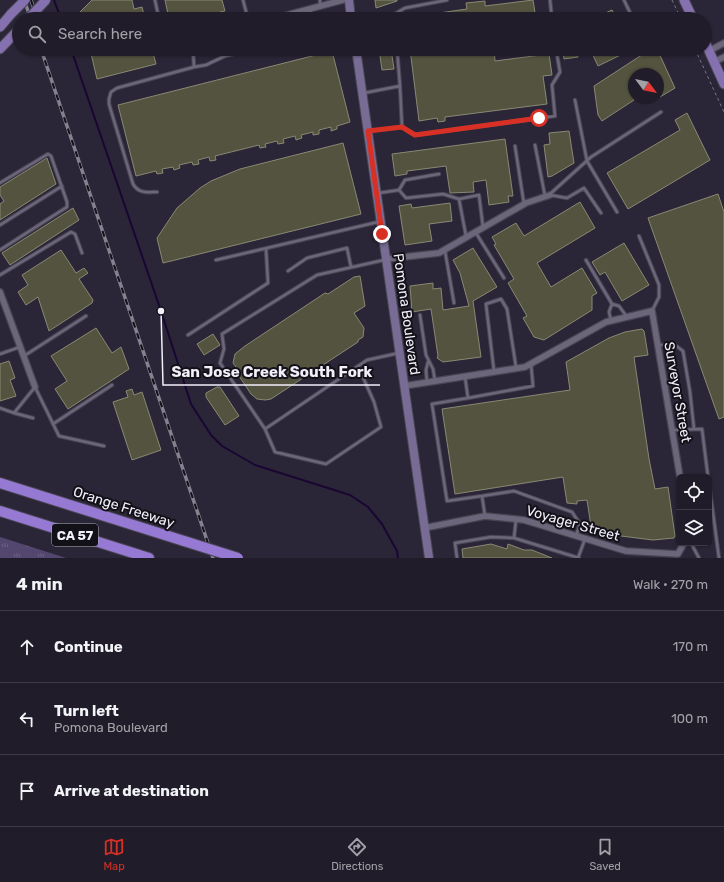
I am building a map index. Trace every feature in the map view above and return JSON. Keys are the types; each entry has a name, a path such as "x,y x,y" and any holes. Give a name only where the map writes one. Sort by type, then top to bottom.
{"highway":[{"path":"0,477 14,487"},
{"name":"Orange Freeway","path":"0,483 238,558"},
{"name":"CA 57","path":"0,511 149,558"}],"main road":[{"path":"14,12 25,0"},
{"path":"35,12 46,0"},
{"path":"684,0 690,12"},
{"path":"0,27 12,14"},
{"path":"0,49 12,36"},
{"path":"711,56 724,84"}],"street":[{"path":"299,12 310,9 320,3 343,0"},
{"path":"349,0 351,12"},
{"path":"712,45 724,43"},
{"name":"Pomona Boulevard","path":"357,56 429,558"},
{"path":"714,62 724,57"},
{"path":"386,259 439,253 524,204 547,196"},
{"path":"0,292 2,301 35,387"},
{"path":"404,386 525,367 606,322 652,311"},
{"name":"Surveyor Street","path":"652,311 680,474"},
{"name":"Voyager Street","path":"424,528 485,516 524,520 626,551 678,556 683,546"}],"lane":[{"path":"155,0 158,12"},
{"path":"243,0 246,12"},
{"path":"398,12 405,8 447,0"},
{"path":"550,0 551,12"},
{"path":"624,0 630,12"},
{"path":"193,56 194,67"},
{"path":"157,192 141,192 133,184 109,104 109,95 113,89 206,65 225,56"},
{"path":"398,56 402,127"},
{"path":"368,131 402,127 415,135 555,116 552,85 560,72 557,56"},
{"path":"362,94 400,86"},
{"path":"575,100 586,161 617,212"},
{"path":"547,196 586,161 661,112"},
{"path":"535,145 547,196"},
{"path":"515,146 524,204"},
{"path":"0,183 48,154 62,186 67,202 67,207 0,250"},
{"path":"399,190 405,180 439,174"},
{"path":"0,225 62,186"},
{"path":"547,196 567,198 584,188 600,213"},
{"path":"377,193 399,190"},
{"path":"399,190 406,198 443,194 458,199 479,195 483,228"},
{"path":"458,199 466,238"},
{"path":"216,260 381,221"},
{"path":"0,275 71,232 75,234 82,253"},
{"path":"476,232 504,278"},
{"path":"639,236 659,285 660,297 652,311"},
{"path":"288,271 307,258 347,248 351,267"},
{"path":"188,335 268,283 266,249"},
{"path":"445,250 454,303"},
{"path":"358,366 374,402 381,427 326,464 275,452 265,429 220,363 224,348 222,334 317,275 386,259"},
{"path":"586,260 612,304 619,306 627,317"},
{"path":"494,372 486,304 501,299 507,309 516,368"},
{"path":"611,321 609,312 612,304"},
{"path":"420,315 426,355 433,369 435,381"},
{"path":"24,356 86,316"},
{"path":"658,345 675,345 683,351 690,392 694,429"},
{"path":"0,354 20,347"},
{"path":"265,429 367,360 400,353"},
{"path":"427,382 426,370 429,361"},
{"path":"531,364 533,386 432,404 447,501 514,491 572,512 580,524 576,536"},
{"path":"465,377 468,398"},
{"path":"53,424 112,385"},
{"path":"14,413 35,387 59,436 104,446"},
{"path":"0,408 33,418"},
{"path":"673,430 702,429 708,474"},
{"path":"482,496 485,516"},
{"path":"712,506 719,558"},
{"path":"514,538 516,519"},
{"path":"457,558 455,543 491,537 514,538 579,558 585,539"},
{"path":"693,546 699,558"}],"path":[{"path":"672,0 678,12"},
{"path":"698,56 724,112"}],"green space":[{"path":"0,537 66,558 0,558"}],"building":[{"path":"92,0 132,0 134,9 142,7 143,12 80,12"},
{"path":"165,0 222,0 225,11 220,12 168,12"},
{"path":"375,0 397,0 397,1 376,8"},
{"path":"533,0 535,12 446,12 467,9 466,3 485,1 485,6"},
{"path":"92,56 154,56 156,64 97,79"},
{"path":"312,56 333,56 350,122 337,126 337,129 331,131 331,127 319,130 319,134 313,135 313,132 301,135 302,138 296,140 295,136 283,139 284,143 278,144 277,141 265,144 266,147 260,148 259,145 215,156 216,160 210,161 209,157 198,160 199,164 193,165 192,162 179,165 180,168 174,170 173,167 162,169 163,173 157,174 156,171 136,176 118,105"},
{"path":"380,56 392,56 394,69 382,70"},
{"path":"411,56 495,56 495,61 534,56 549,56 552,75 543,76 547,104 445,117 445,121 438,122 437,118 419,121"},
{"path":"564,56 578,56 578,57 564,59"},
{"path":"593,56 619,56 598,66"},
{"path":"640,56 660,56 675,88 664,95 664,68 628,68 628,104 602,121 598,115 594,86"},
{"path":"687,113 710,160 628,209 607,173 680,130 675,120"},
{"path":"569,131 574,163 548,177 544,145 550,144 549,133"},
{"path":"505,139 513,196 508,196 509,202 489,205 486,180 473,182 474,192 450,193 446,166 407,171 407,174 395,176 392,154"},
{"path":"343,143 361,214 163,263 157,238 177,208 200,188 211,181 240,169"},
{"path":"47,158 56,184 0,220 0,204 4,201 0,195 0,187"},
{"path":"718,194 724,212 724,417 719,419 648,218"},
{"path":"580,202 595,228 537,263 551,287 582,268 597,293 592,296 592,310 544,340 534,337 523,318 527,316 508,283 514,279 494,245 496,244 492,237 516,223 524,236"},
{"path":"450,203 452,221 429,224 432,241 405,245 399,206 411,204 412,208"},
{"path":"73,208 79,220 10,265 2,253"},
{"path":"624,243 649,285 622,301 605,272 600,275 592,262"},
{"path":"473,248 497,287 473,301 481,357 443,362 437,358 438,356 431,309 412,312 410,286 433,283 433,289 441,288 443,310 469,306 460,273 453,260"},
{"path":"61,250 76,273 84,268 88,273 79,279 93,300 92,303 49,331 38,297 26,305 18,292 28,285 22,275"},
{"path":"360,276 365,306 354,313 364,328 363,337 358,340 358,342 271,399 257,399 251,394 235,370 236,367 233,363 235,354 325,293 328,294 354,277"},
{"path":"96,328 112,353 121,347 129,369 68,409 55,389 67,381 51,356"},
{"path":"642,329 644,331 648,355 634,357 649,459 655,489 668,487 675,536 674,538 653,540 621,536 591,526 587,500 577,501 577,504 567,503 563,477 455,494 442,409 570,390 566,362 609,338 625,332"},
{"path":"213,334 220,345 204,355 197,344"},
{"path":"9,361 15,378 10,380 16,396 0,401 0,364"},
{"path":"220,387 239,416 225,425 206,397 206,393"},
{"path":"132,389 134,395 142,392 161,450 132,460 113,402 128,397 126,391"},
{"path":"491,544 507,549 508,544 524,550 532,550 552,558 463,558 462,549"}],"waterway":[{"path":"54,0 58,12"},
{"path":"73,56 161,311 191,404 211,435 222,446 255,465 350,495 368,507 382,524 397,551 398,558"}],"railway":[{"path":"24,0 28,12"},
{"path":"31,0 35,12"},
{"path":"43,56 213,558"}],"place":[{"name":"San Jose Creek South Fork","path":"161,311"}],"route":[{"path":"382,234 368,131 402,127 415,135 539,118"}]}
